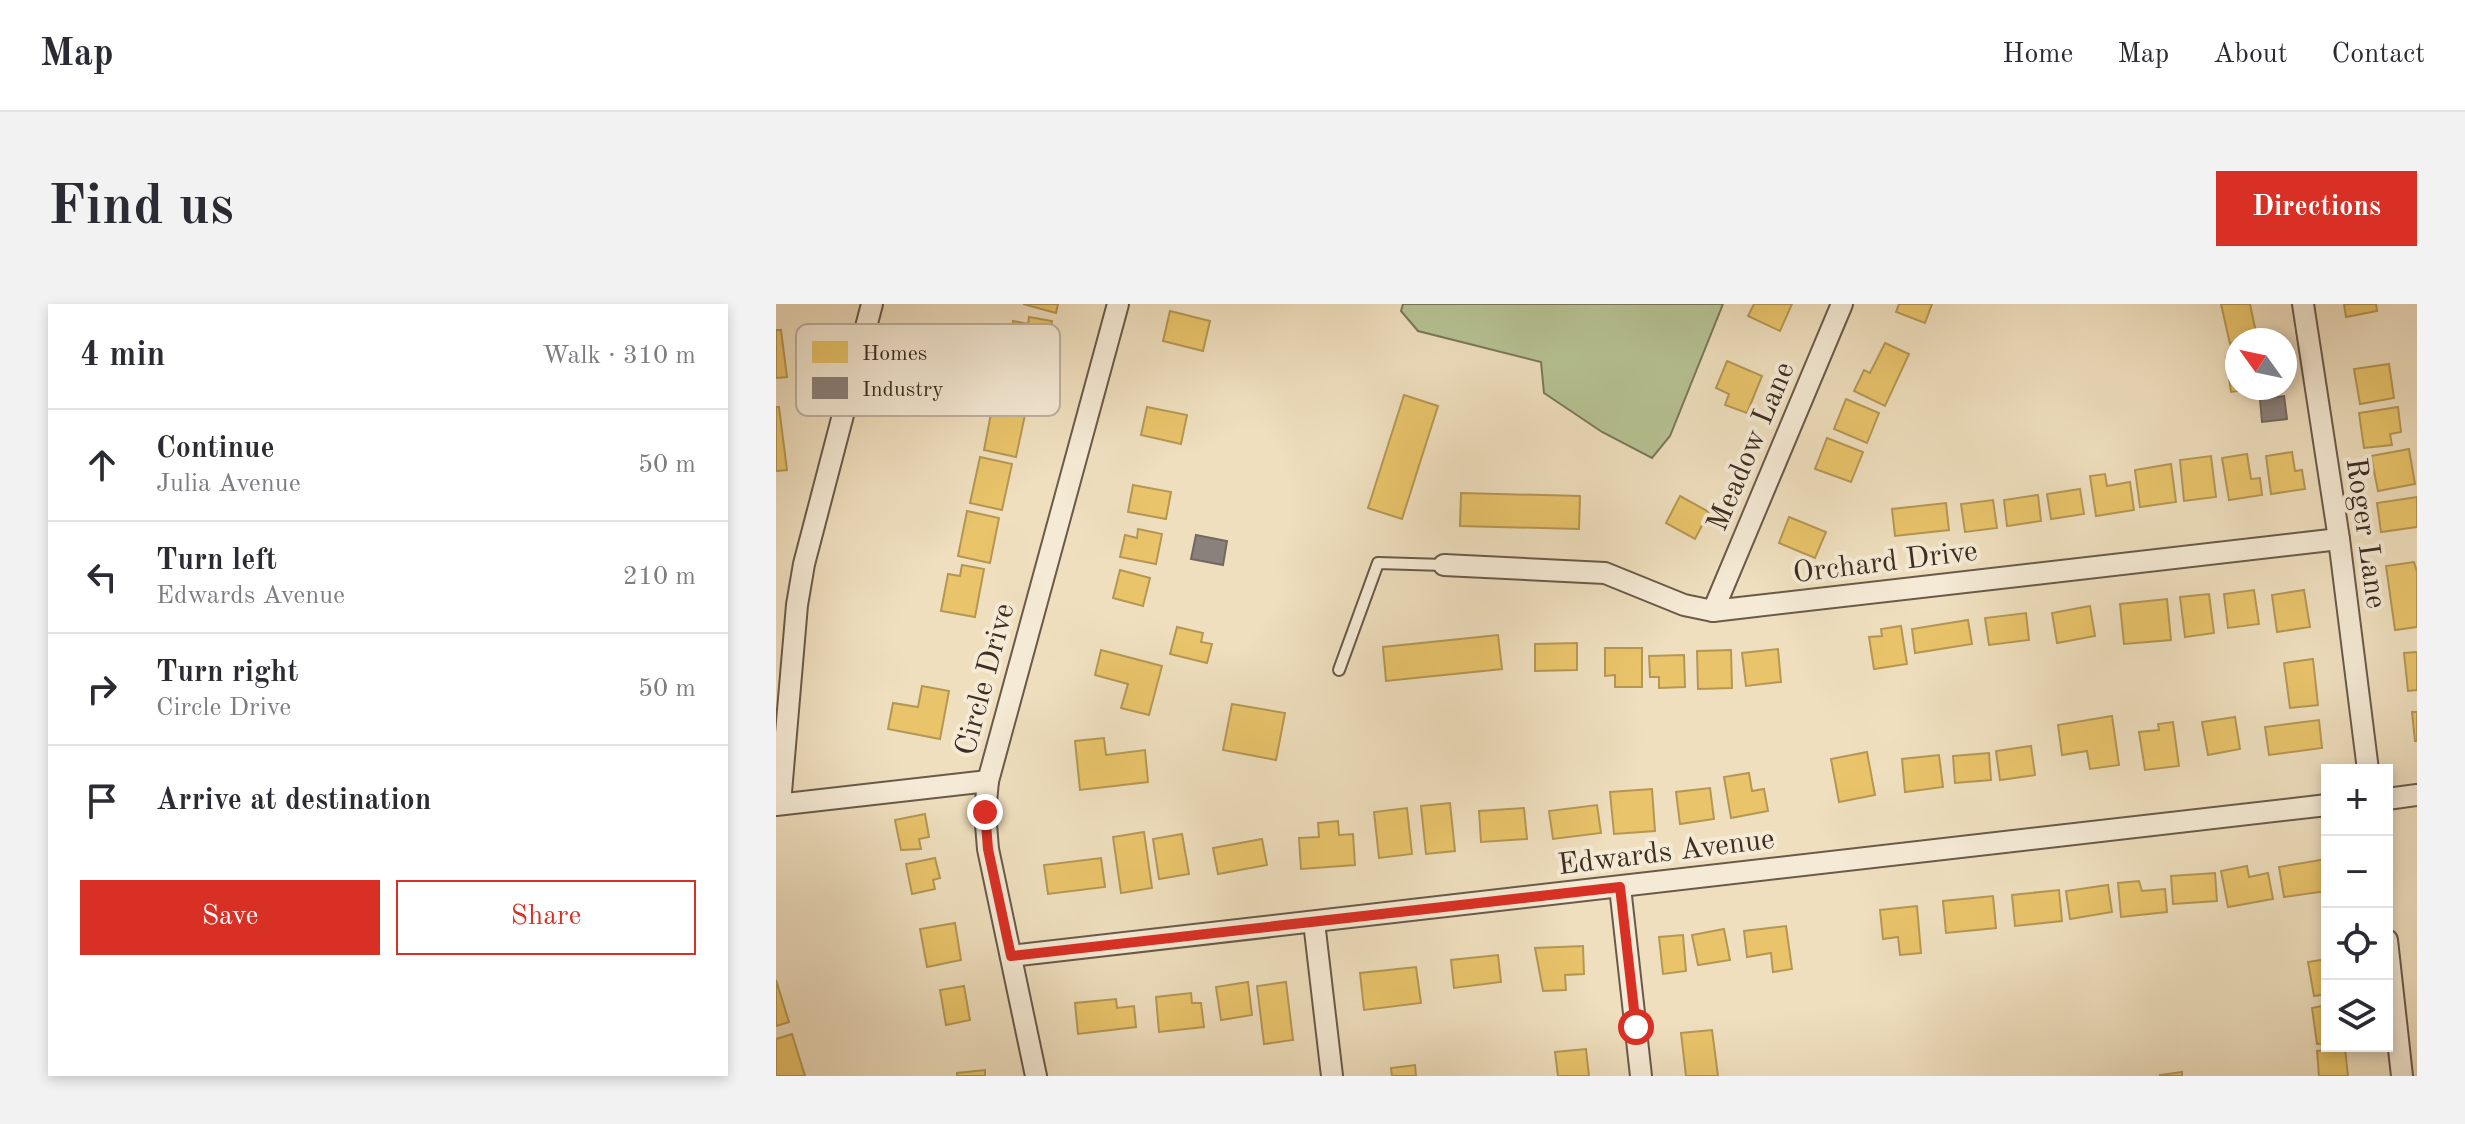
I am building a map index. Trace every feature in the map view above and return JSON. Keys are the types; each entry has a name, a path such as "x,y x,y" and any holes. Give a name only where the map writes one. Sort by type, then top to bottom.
{"street":[{"path":"867,324 872,304"},
{"name":"Circle Drive","path":"1036,1076 988,849 985,812 988,781 1118,304"},
{"name":"Meadow Lane","path":"1713,611 1842,304"},
{"name":"Roger Lane","path":"2303,304 2339,539 2367,764"},
{"path":"843,416 804,564 797,605 778,804 988,781"},
{"name":"Orchard Drive","path":"1444,565 1605,573 1684,605 1713,611 2339,539"},
{"path":"2393,798 2417,795"},
{"name":"Edwards Avenue","path":"1011,956 2321,806"},
{"path":"1620,887 1641,1076"},
{"path":"1314,922 1332,1076"},
{"path":"2391,980 2402,1076"}],"lane":[{"path":"1339,670 1378,563 1444,565"}],"green space":[{"path":"1403,304 1723,304 1670,436 1652,458 1602,432 1544,393 1541,362 1418,331 1401,311"}],"building: Homes":[{"path":"1023,304 1058,304 1056,313"},
{"path":"1754,304 1792,304 1780,331 1748,316"},
{"path":"1899,304 1932,304 1925,323 1896,312"},
{"path":"2221,304 2250,304 2255,328 2226,328"},
{"path":"2344,304 2376,304 2377,311 2346,317"},
{"path":"1170,311 1210,321 1203,351 1163,341"},
{"path":"1029,317 1052,321 1051,324 1028,324"},
{"path":"776,330 781,330 787,377 776,378"},
{"path":"1885,343 1909,354 1885,406 1854,391 1864,370 1870,373"},
{"path":"1727,361 1762,376 1747,413 1725,405 1729,394 1716,388"},
{"path":"2389,364 2394,398 2360,404 2354,369"},
{"path":"1404,395 1438,406 1402,519 1368,508"},
{"path":"1846,399 1879,413 1867,443 1834,429"},
{"path":"776,407 779,407 787,470 776,471"},
{"path":"1147,407 1187,415 1181,444 1141,435"},
{"path":"2398,407 2401,432 2390,434 2392,445 2364,448 2359,413"},
{"path":"991,416 1025,416 1016,457 984,450"},
{"path":"1827,438 1863,452 1851,482 1815,469"},
{"path":"2409,449 2415,484 2378,491 2371,456"},
{"path":"2292,452 2295,471 2302,470 2305,489 2271,494 2266,456"},
{"path":"2247,454 2251,479 2260,478 2262,495 2229,500 2222,458"},
{"path":"2211,456 2216,497 2184,501 2180,460"},
{"path":"980,457 1012,464 1002,510 970,503"},
{"path":"2171,464 2176,502 2140,507 2135,470"},
{"path":"2105,474 2107,486 2130,482 2134,510 2096,516 2090,476"},
{"path":"1133,485 1171,492 1166,519 1128,512"},
{"path":"2080,489 2084,514 2051,519 2047,494"},
{"path":"1461,493 1580,496 1579,529 1460,526"},
{"path":"2038,495 2041,521 2007,526 2004,500"},
{"path":"1680,496 1709,512 1695,539 1666,523"},
{"path":"2417,497 2417,527 2381,532 2377,503"},
{"path":"1993,500 1997,528 1965,532 1961,504"},
{"path":"1946,503 1949,530 1895,536 1892,509"},
{"path":"967,511 999,518 990,563 958,556"},
{"path":"1789,517 1826,532 1815,558 1779,543"},
{"path":"1138,529 1162,534 1156,564 1120,557 1125,535 1137,538"},
{"path":"2414,562 2417,572 2417,627 2395,630 2386,566"},
{"path":"962,565 984,569 975,617 941,611 948,574 960,576"},
{"path":"1120,570 1150,578 1143,606 1113,598"},
{"path":"2254,590 2259,624 2228,628 2224,594"},
{"path":"2304,590 2310,627 2277,632 2272,595"},
{"path":"2209,594 2214,633 2185,637 2180,597"},
{"path":"2167,599 2171,640 2124,644 2120,604"},
{"path":"2090,606 2095,636 2057,643 2052,613"},
{"path":"2026,613 2029,640 1989,645 1985,618"},
{"path":"1968,620 1972,644 1915,653 1912,629"},
{"path":"1901,626 1907,664 1874,669 1869,637 1882,636 1881,629"},
{"path":"1177,627 1203,633 1201,642 1212,644 1207,663 1170,654"},
{"path":"1498,635 1502,669 1386,681 1383,647"},
{"path":"1577,643 1577,670 1535,671 1535,644"},
{"path":"1605,648 1642,648 1642,687 1615,687 1615,675 1605,676"},
{"path":"1778,649 1781,682 1746,686 1742,653"},
{"path":"1101,650 1162,666 1149,715 1121,708 1128,684 1095,675"},
{"path":"1731,650 1732,688 1698,689 1697,651"},
{"path":"2417,652 2417,690 2408,691 2404,653"},
{"path":"1684,655 1685,687 1659,688 1659,677 1650,677 1649,656"},
{"path":"2313,659 2318,705 2290,708 2284,663"},
{"path":"922,686 949,691 940,739 888,729 893,703 918,707"},
{"path":"1232,704 1285,713 1276,760 1223,750"},
{"path":"2412,712 2417,712 2417,741 2415,741"},
{"path":"2112,716 2119,765 2090,769 2087,751 2062,755 2058,725"},
{"path":"2235,717 2240,749 2208,755 2202,722"},
{"path":"2319,720 2322,748 2269,755 2265,727"},
{"path":"2173,722 2179,766 2145,770 2139,732 2159,730 2158,724"},
{"path":"1104,738 1106,755 1145,750 1148,782 1080,790 1075,741"},
{"path":"2031,746 2035,775 2000,780 1996,751"},
{"path":"1867,752 1875,795 1839,802 1831,759"},
{"path":"1989,753 1991,780 1955,783 1953,756"},
{"path":"1939,755 1943,787 1905,792 1902,759"},
{"path":"1749,773 1752,791 1764,789 1768,811 1731,818 1724,777"},
{"path":"1710,788 1714,819 1680,824 1676,792"},
{"path":"1652,789 1655,831 1614,834 1610,792"},
{"path":"1450,803 1455,851 1426,854 1421,806"},
{"path":"1597,805 1601,833 1553,839 1549,811"},
{"path":"1407,808 1412,854 1379,858 1374,812"},
{"path":"1524,808 1527,839 1481,842 1479,811"},
{"path":"925,814 929,837 919,839 921,849 901,850 895,820"},
{"path":"1338,821 1339,835 1353,834 1355,865 1301,869 1299,838 1319,837 1318,823"},
{"path":"1144,832 1152,888 1121,893 1113,837"},
{"path":"1182,834 1189,874 1159,879 1153,839"},
{"path":"1262,839 1267,865 1218,874 1213,848"},
{"path":"935,858 940,878 933,880 935,889 912,894 906,864"},
{"path":"1101,858 1105,887 1048,894 1044,865"},
{"path":"2321,860 2321,892 2284,897 2279,867"},
{"path":"2247,866 2249,877 2268,873 2273,899 2228,907 2221,871"},
{"path":"2215,873 2217,901 2173,904 2171,876"},
{"path":"2139,881 2142,891 2165,889 2167,912 2121,917 2118,883"},
{"path":"2108,885 2112,912 2070,919 2066,891"},
{"path":"2059,890 2062,921 2015,926 2012,895"},
{"path":"1993,896 1996,928 1946,933 1943,901"},
{"path":"1917,906 1921,953 1900,955 1898,937 1883,939 1880,910"},
{"path":"955,923 961,960 927,967 920,929"},
{"path":"1786,926 1792,969 1773,972 1771,953 1747,957 1744,931"},
{"path":"1724,929 1730,960 1698,965 1692,935"},
{"path":"1683,935 1686,971 1663,974 1659,937"},
{"path":"1583,946 1584,974 1565,975 1566,990 1543,991 1535,948"},
{"path":"1498,955 1501,982 1454,988 1451,960"},
{"path":"2321,960 2321,995 2314,996 2308,962"},
{"path":"1416,967 1421,1003 1364,1010 1360,973"},
{"path":"776,980 789,1022 776,1026"},
{"path":"1248,982 1252,1015 1221,1020 1216,987"},
{"path":"1286,982 1293,1040 1264,1044 1257,986"},
{"path":"964,986 970,1020 946,1025 940,990"},
{"path":"1191,993 1192,1003 1201,1003 1204,1027 1159,1032 1156,997"},
{"path":"1116,999 1117,1008 1134,1006 1136,1027 1078,1034 1075,1003"},
{"path":"2321,1006 2321,1044 2317,1044 2312,1008"},
{"path":"1712,1030 1718,1076 1686,1076 1681,1033"},
{"path":"792,1034 805,1076 776,1076 776,1039"},
{"path":"1586,1049 1589,1076 1558,1076 1555,1052"},
{"path":"2317,1051 2345,1052 2348,1076 2319,1076"},
{"path":"1415,1065 1416,1076 1392,1076 1391,1068"},
{"path":"985,1070 985,1076 957,1076 957,1073"},
{"path":"2182,1072 2182,1076 2160,1076 2160,1075"}],"building: Industry":[{"path":"2260,400 2285,400 2287,419 2262,422"},
{"path":"1196,535 1227,541 1223,565 1191,559"}],"route":[{"path":"985,812 988,849 1011,956 1620,887 1636,1027"}]}
